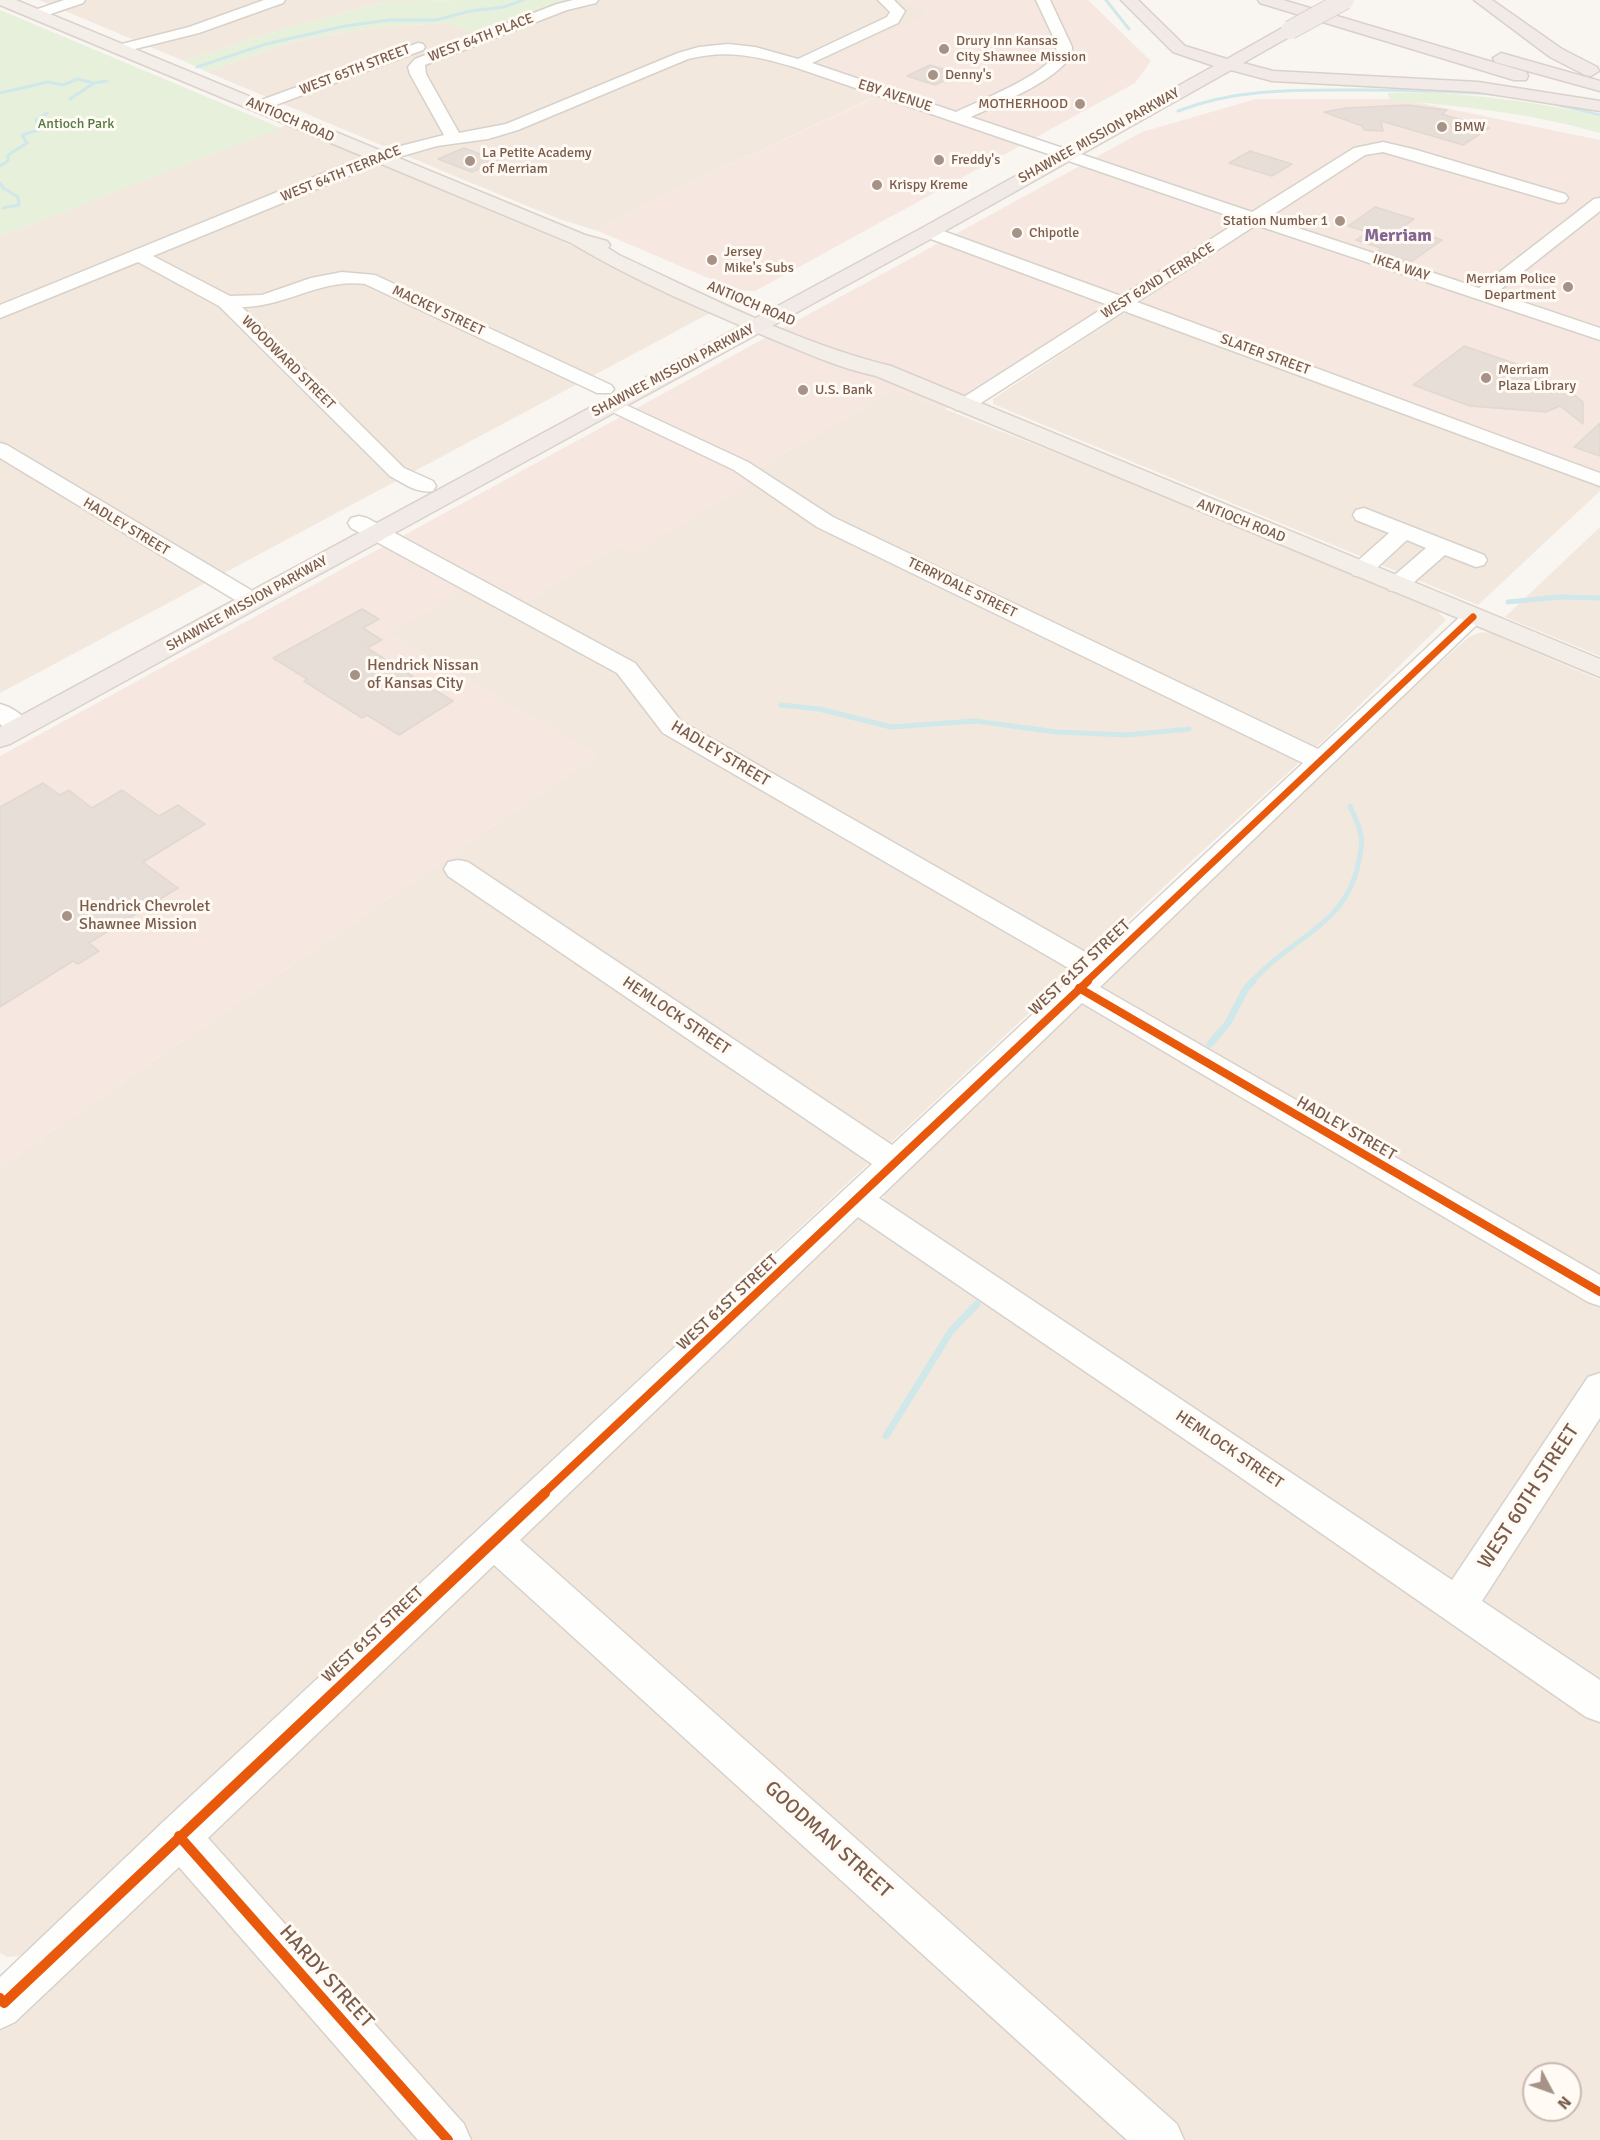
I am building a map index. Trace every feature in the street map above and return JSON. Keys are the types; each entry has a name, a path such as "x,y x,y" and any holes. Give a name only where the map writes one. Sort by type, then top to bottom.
{"highway":[{"path":"1129,0 1173,44 1187,53 1259,74 1478,87 1600,106"},
{"path":"1266,0 1600,100"},
{"path":"1302,0 1600,86"},
{"name":"SHAWNEE MISSION PARKWAY","path":"5,722 244,596 758,316 929,232 1172,79 1315,0"},
{"name":"SHAWNEE MISSION PARKWAY","path":"1172,79 1227,65 1345,0"},
{"path":"1482,0 1556,53 1600,75"},
{"path":"1173,44 1172,79 1241,81 1290,76"},
{"name":"SHAWNEE MISSION PARKWAY","path":"758,316 955,199 1057,151"},
{"path":"929,232 928,226 955,199"},
{"name":"SHAWNEE MISSION PARKWAY","path":"368,528 425,486 608,397"}],"main road":[{"name":"ANTIOCH ROAD","path":"2,0 578,238 612,259 758,316 855,364 882,371 1600,669"}],"street":[{"path":"37,14 78,0"},
{"path":"119,49 194,30 278,0"},
{"name":"WEST 64TH PLACE","path":"454,138 418,74 416,67 420,62 564,6 591,0"},
{"path":"799,64 893,20 898,11 885,0"},
{"path":"958,117 1045,74 1062,60 1065,47 1043,0"},
{"name":"WEST 65TH STREET","path":"259,106 418,47"},
{"name":"WEST 64TH TERRACE","path":"0,312 379,157 409,147 488,134 512,127 683,57 723,47"},
{"name":"EBY AVENUE","path":"723,47 744,48 799,64 1057,151"},
{"name":"WEST 62ND TERRACE","path":"963,406 1360,151 1383,147 1407,152 1559,198"},
{"name":"IKEA WAY","path":"1057,151 1600,334"},
{"path":"1484,294 1600,203"},
{"name":"SLATER STREET","path":"929,232 1600,480"},
{"name":"WOODWARD STREET","path":"140,256 213,293 226,302 397,472 425,486"},
{"name":"MACKEY STREET","path":"226,302 266,300 327,279 340,277 369,279 608,397"},
{"name":"MACKEY STREET","path":"246,321 266,300"},
{"name":"TERRYDALE STREET","path":"608,397 741,466 825,522 1320,760"},
{"name":"HADLEY STREET","path":"0,449 244,596"},
{"path":"1364,515 1476,560"},
{"name":"HADLEY STREET","path":"368,528 626,668 644,688 659,716 672,728 1600,1292"},
{"path":"1361,570 1404,531"},
{"path":"1396,585 1442,546"},
{"name":"WEST 61ST STREET","path":"1,2003 857,1200 894,1162 1473,617"},
{"name":"HEMLOCK STREET","path":"458,869 894,1162"},
{"name":"HEMLOCK STREET","path":"857,1200 1600,1703"},
{"name":"WEST 60TH STREET","path":"1458,1605 1600,1388"},
{"name":"GOODMAN STREET","path":"494,1541 1161,2140"},
{"name":"HARDY STREET","path":"179,1836 448,2140"}],"shaded area":[{"path":"39,0 458,0 384,2 286,28 184,61"},
{"path":"574,0 901,0 928,10 920,18 804,73 875,97 651,201 598,231 559,219 207,72 292,42 371,28 446,23 482,34"},
{"path":"901,0 1088,0 1151,61 1135,83 755,291 736,290 598,231 651,201 874,98 803,73 920,18 927,11"},
{"path":"1256,99 1401,99 1600,140 1600,472 1126,297 945,409 894,389 759,468 751,483 632,554 616,546 520,605 476,584 389,633 596,755 0,1167 0,756 1142,132"},
{"path":"287,125 582,250 622,271 706,308 710,313 0,693 0,236"},
{"path":"1134,313 1600,485 1600,491 1478,605 993,404 993,399 1122,314"},
{"path":"894,389 1142,487 1437,611 1446,620 1325,739 1199,854 326,1671 38,1946 19,1956 7,1957 0,1953 0,1167 596,755 388,633 468,588 520,605 616,546 751,483 759,468"},
{"path":"1600,527 1600,656 1505,617"},
{"path":"1482,632 1490,633 1600,680 1600,1696 883,1203 885,1187 1351,742 1469,637"},
{"path":"855,1218 868,1219 1600,1721 1600,2140 0,2140 0,2026"}],"green space":[{"path":"574,0 482,35 446,23 371,28 292,42 207,72 184,61 286,28 384,2"},
{"name":"Antioch Park","path":"0,10 281,128 0,236"},
{"path":"1425,92 1513,100 1600,117 1600,133 1522,115 1390,100 1388,93"}],"building":[{"name":"Denny's","path":"930,65 959,74 935,85 907,76"},
{"name":"BMW","path":"1407,105 1447,110 1442,114 1489,128 1463,145 1381,121 1383,131 1364,130 1362,126 1324,112 1346,108"},
{"name":"La Petite Academy of Merriam","path":"464,148 498,161 472,172 438,159"},
{"path":"1250,151 1292,164 1272,176 1229,163"},
{"path":"1375,207 1414,219 1403,227 1442,240 1411,262 1377,251 1381,248 1356,240 1368,232 1348,226"},
{"name":"Merriam Plaza Library","path":"1464,346 1546,374 1553,384 1572,393 1583,402 1583,424 1560,406 1546,412 1470,406 1413,385"},
{"path":"1600,423 1600,456 1574,447"},
{"name":"Hendrick Nissan of Kansas City","path":"362,609 379,619 363,628 382,640 367,648 453,701 399,735 367,715 362,718 273,658"},
{"name":"Hendrick Chevrolet Shawnee Mission","path":"43,783 60,795 69,790 92,808 122,790 159,816 178,805 205,824 143,862 178,888 89,943 99,951 78,964 73,961 0,1007 0,807"}],"waterway":[{"path":"197,67 266,44 345,26 389,20 436,20 470,11 504,7 523,0"},
{"path":"1106,0 1129,29"},
{"path":"0,93 48,82 63,85 78,79 94,83"},
{"path":"94,83 107,81"},
{"path":"70,99 94,83"},
{"path":"1178,111 1222,98 1267,92 1409,90 1492,94"},
{"path":"1546,102 1600,115"},
{"path":"0,166 8,161 8,155 27,143 22,135 39,130 36,120 47,113"},
{"path":"0,183 3,188 18,197 19,205 3,208"},
{"path":"1508,602 1559,597 1600,598"},
{"path":"781,705 819,709 891,727 975,721 1057,732 1127,735 1189,729"},
{"path":"1253,981 1283,953 1316,929 1343,901 1353,882 1362,845 1359,829 1350,806"},
{"path":"1210,1044 1228,1023 1245,990 1253,981"},
{"path":"886,1436 951,1331 977,1304"}],"cycle path":[{"path":"0,1998 4,2003 1473,617"},
{"path":"1079,988 1600,1292"},
{"path":"179,1836 448,2140"}],"place":[{"name":"Drury Inn Kansas City Shawnee Mission","path":"944,49"},
{"name":"Denny's","path":"933,75"},
{"name":"MOTHERHOOD","path":"1080,104"},
{"name":"BMW","path":"1442,127"},
{"name":"Freddy's","path":"939,160"},
{"name":"La Petite Academy of Merriam","path":"470,161"},
{"name":"Krispy Kreme","path":"877,185"},
{"name":"Station Number 1","path":"1340,221"},
{"name":"Chipotle","path":"1017,233"},
{"name":"Jersey Mike's Subs","path":"712,260"},
{"name":"Merriam Police Department","path":"1568,287"},
{"name":"Merriam Plaza Library","path":"1486,378"},
{"name":"U.S. Bank","path":"803,390"},
{"name":"Hendrick Nissan of Kansas City","path":"355,675"},
{"name":"Hendrick Chevrolet Shawnee Mission","path":"67,916"}],"district":[{"name":"Merriam","path":"1398,236"}]}
